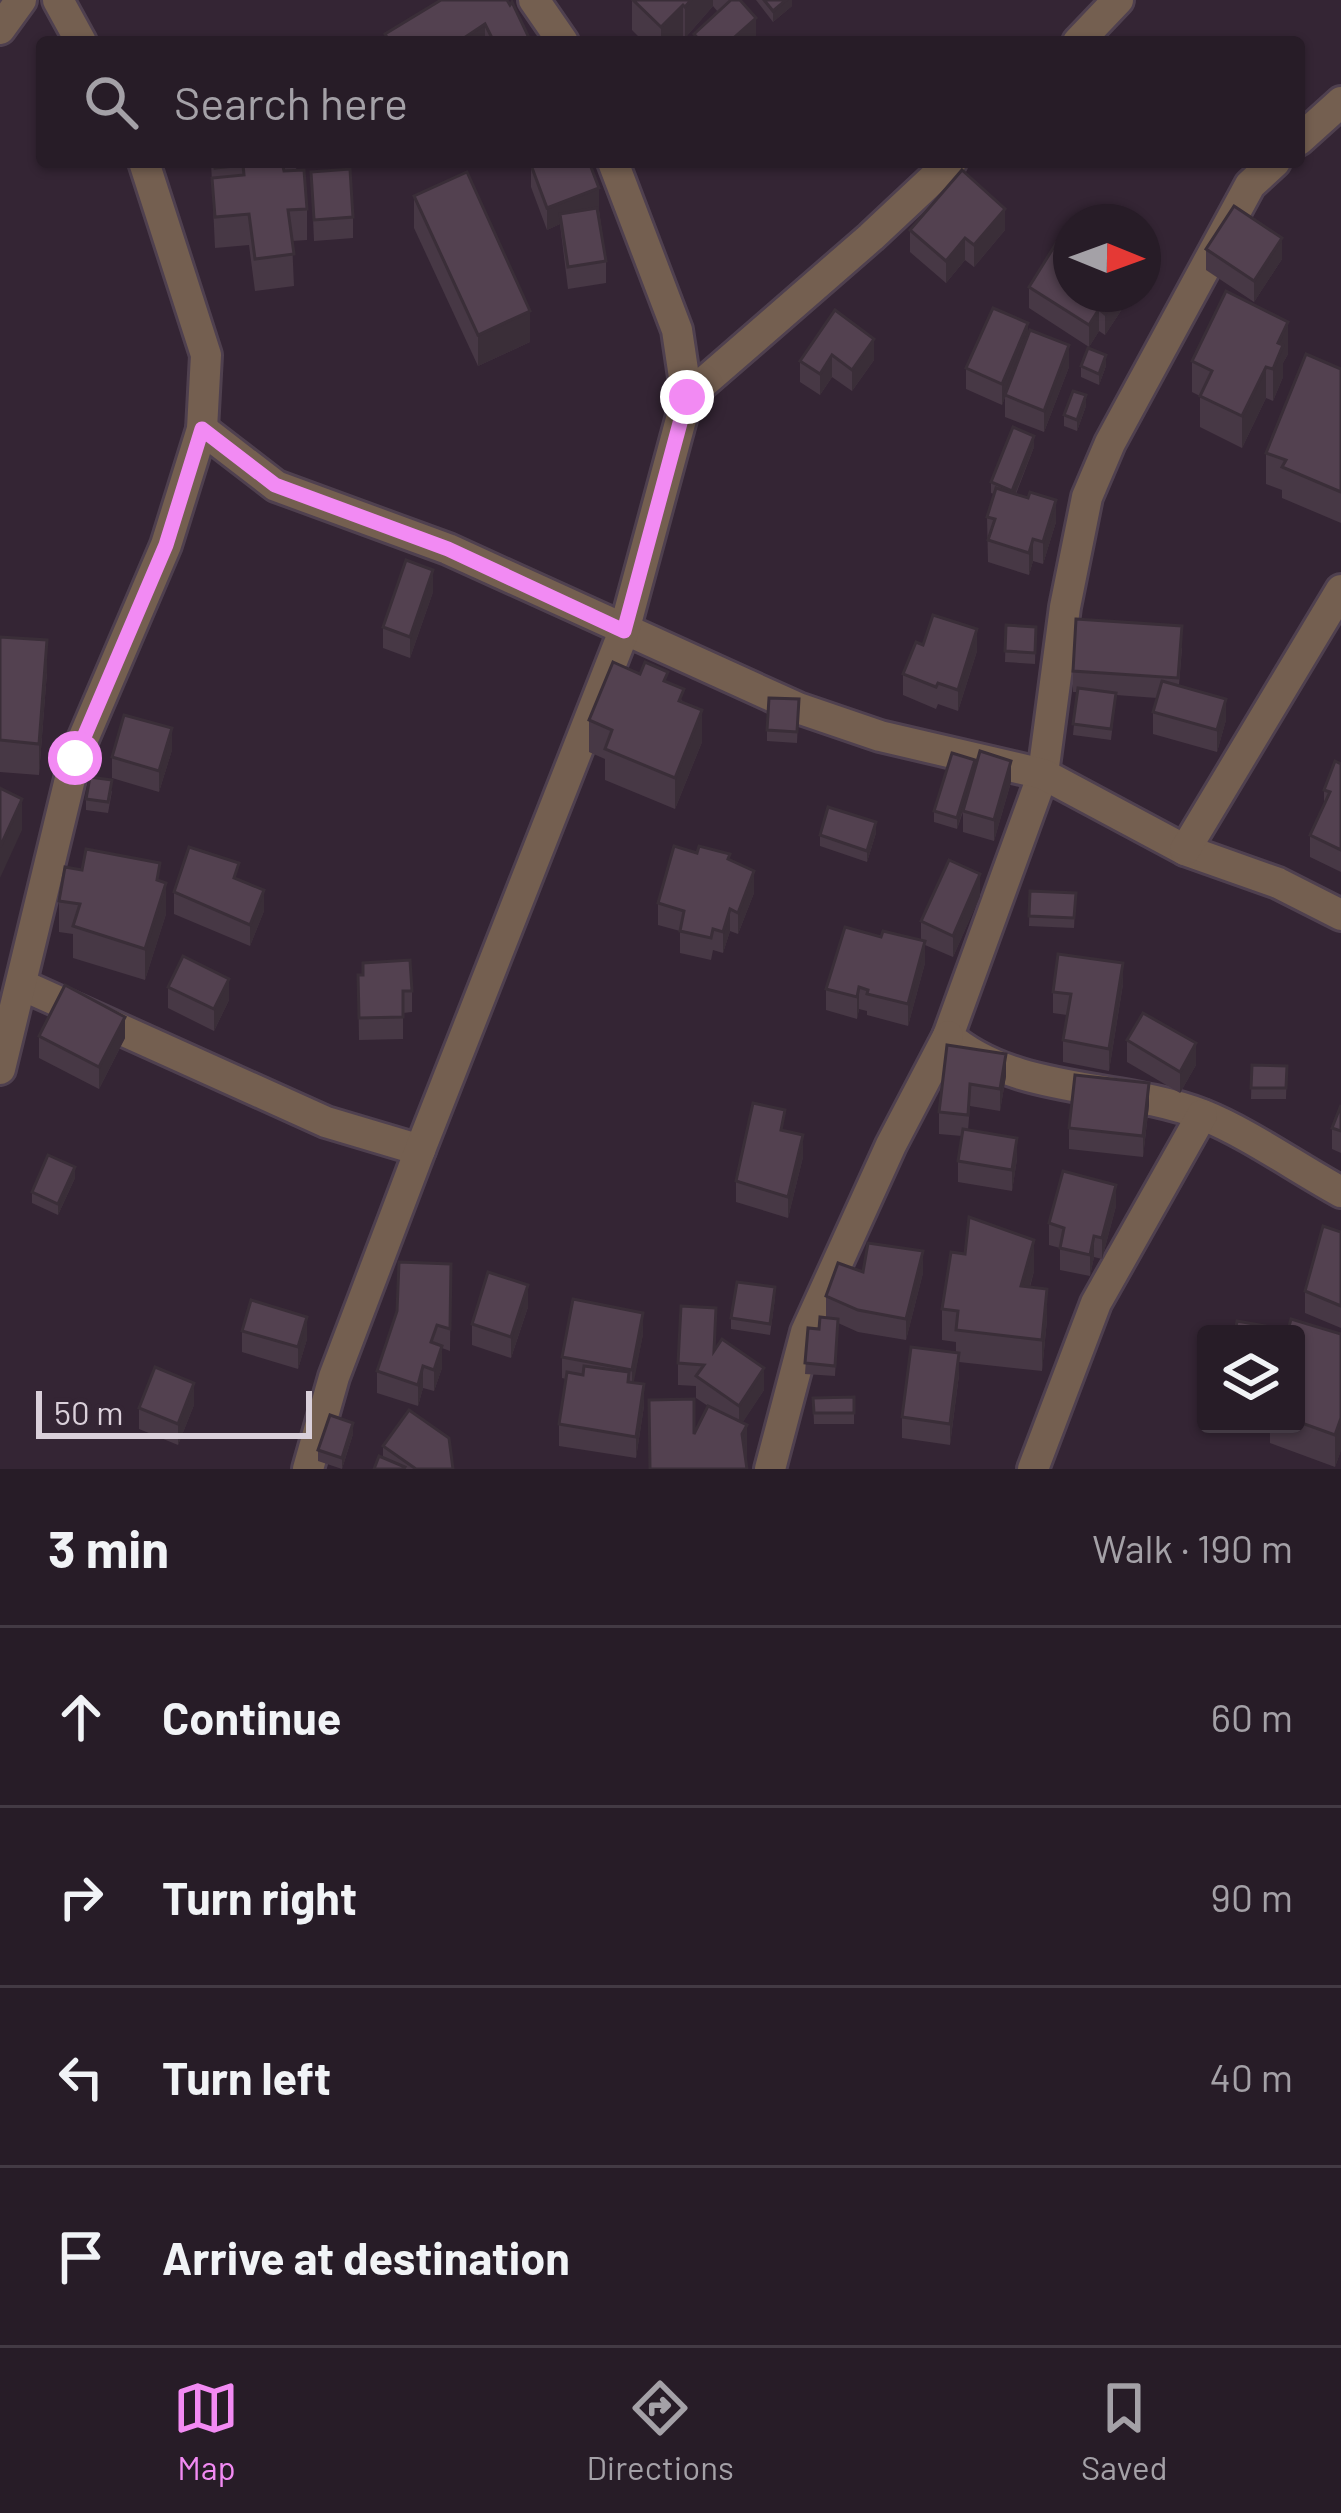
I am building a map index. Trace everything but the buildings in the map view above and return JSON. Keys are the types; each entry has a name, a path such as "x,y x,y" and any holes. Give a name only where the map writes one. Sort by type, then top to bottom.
{"street":[{"path":"0,29 21,0"},
{"path":"58,0 78,36"},
{"path":"534,0 558,36"},
{"path":"1084,36 1118,0"},
{"path":"1305,134 1341,101"},
{"path":"0,1069 75,758 166,545 202,429 206,356 146,168"},
{"path":"308,1469 334,1378 624,631 687,397 677,330 615,168"},
{"path":"687,397 944,168"},
{"path":"770,1469 806,1332 891,1145 948,1036 1043,774 1064,607 1087,497 1110,443 1250,185 1268,168"},
{"path":"202,429 275,485 448,549 798,708 880,736 1043,774 1185,850 1278,884 1341,916"},
{"path":"1185,850 1341,590"},
{"path":"22,985 326,1122 420,1150"},
{"path":"948,1036 970,1055 1013,1071 1202,1115 1341,1192"},
{"path":"1033,1469 1096,1303 1202,1115"}],"route":[{"path":"75,758 166,545 202,429 275,485 448,549 624,631 687,397"}]}
